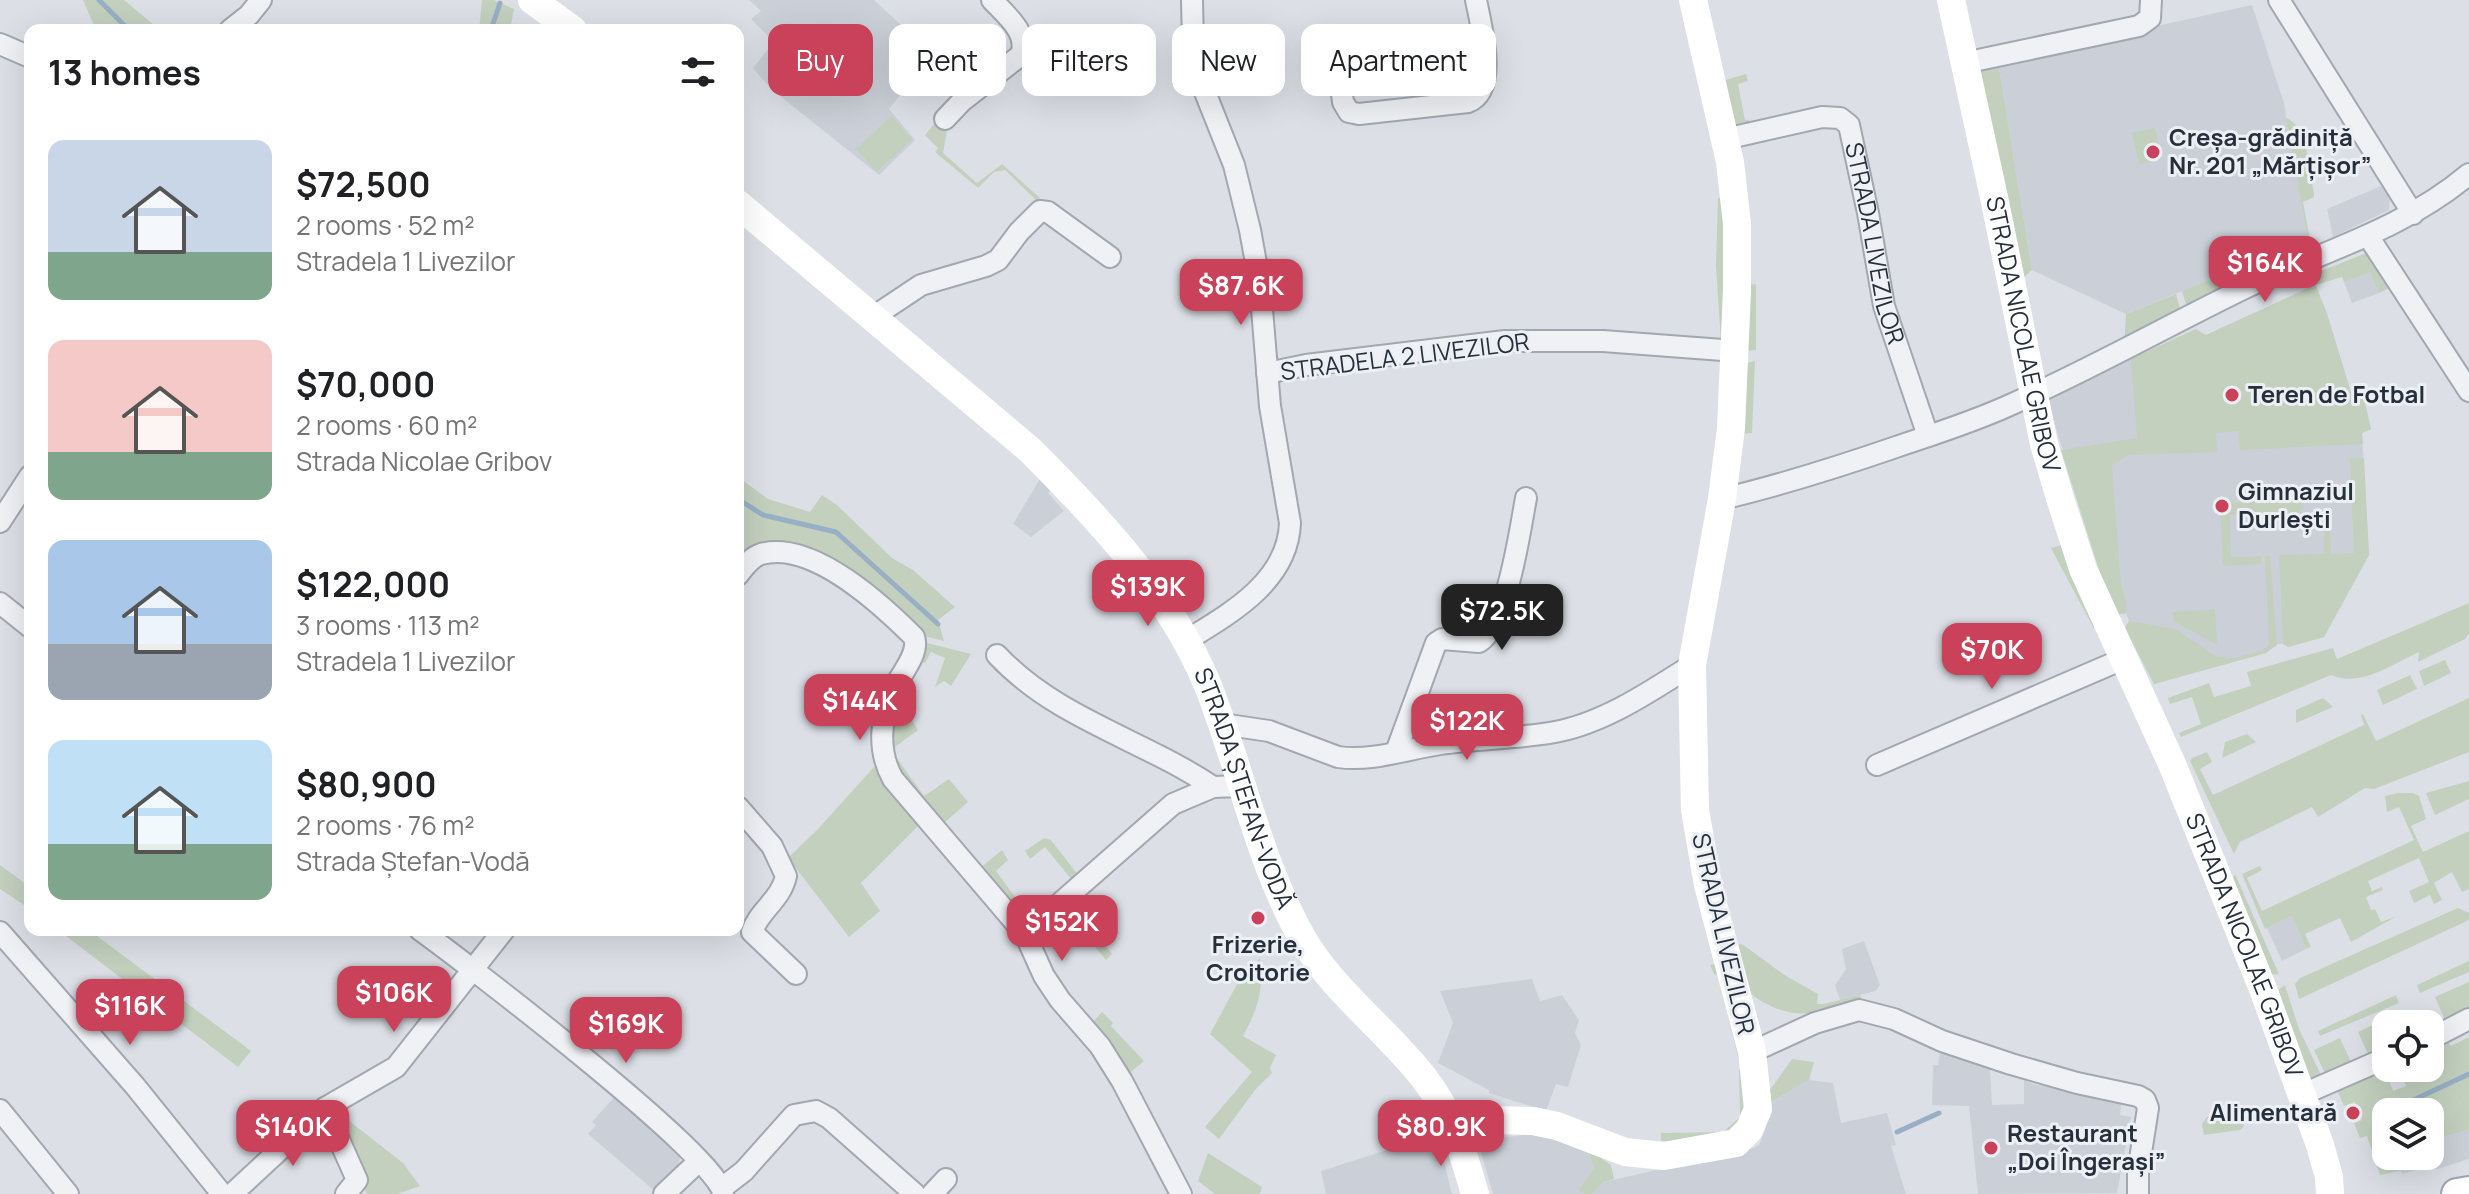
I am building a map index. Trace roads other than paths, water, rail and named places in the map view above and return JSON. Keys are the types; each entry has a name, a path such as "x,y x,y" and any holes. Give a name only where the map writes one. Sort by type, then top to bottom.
{"main road":[{"path":"2457,1194 2469,1192"}],"street":[{"path":"238,24 261,0"},
{"path":"945,119 962,101 1021,55 1024,46 1022,37 992,0"},
{"path":"1187,640 1241,605 1260,588 1282,559 1290,523 1273,428 1260,285 1250,230 1234,165 1197,72 1192,0"},
{"path":"1476,0 1479,24"},
{"name":"STRADA LIVEZILOR","path":"1693,0 1725,139 1737,224 1736,351 1731,428 1722,499 1692,665 1695,810 1716,919 1752,1052 1815,1023 1859,1010 1873,1011 1942,1041 2011,1064 2138,1096 2145,1100 2148,1108 2138,1172 2138,1194"},
{"name":"STRADA NICOLAE GRIBOV","path":"1951,0 2044,444 2083,569 2172,764 2263,989 2320,1145 2329,1177 2330,1194"},
{"path":"1964,63 2139,26 2150,18 2151,0"},
{"path":"2279,0 2413,214"},
{"path":"0,44 24,54"},
{"path":"1342,96 1349,112 1359,114 1468,102 1478,96"},
{"name":"STRADA LIVEZILOR","path":"1725,139 1822,117 1840,118 1849,125 1882,297 1928,436"},
{"path":"1722,499 1785,484 2003,408 2128,350 2247,288 2413,214 2469,174"},
{"name":"STRADA ȘTEFAN-VODĂ","path":"744,209 984,408 1067,486 1132,562 1187,640 1222,724 1269,868 1306,944 1331,978 1425,1079 1454,1126 1475,1194"},
{"path":"873,317 921,285 998,260 1040,211 1048,212 1110,257"},
{"path":"2368,236 2469,391"},
{"name":"STRADELA 2 LIVEZILOR","path":"1267,373 1306,365 1505,341 1603,341 1736,351"},
{"path":"0,522 24,485"},
{"path":"1396,752 1436,643 1442,639 1479,642 1492,626 1508,587 1526,498"},
{"path":"744,563 757,555 770,554 812,559 838,573 914,637 917,643 915,651 893,691 885,715 882,732 885,765 893,779 1025,934 1044,976 1060,1000 1100,1046 1122,1081 1181,1194"},
{"path":"0,603 24,622"},
{"name":"STRADA ȘTEFAN-VODĂ","path":"997,655 1023,682 1064,708 1161,755 1213,787"},
{"path":"1877,765 2123,659"},
{"path":"1222,724 1269,731 1348,759 1466,740 1557,732 1629,702 1692,665"},
{"path":"1025,934 1173,804 1213,787 1241,786"},
{"path":"744,814 772,846 786,876 780,894 755,922 752,932 796,974"},
{"path":"0,932 135,1086 222,1194"},
{"path":"428,936 474,969 653,1117 699,1161 723,1191 794,1115 816,1111 829,1118 915,1194"},
{"path":"232,1194 325,1108 396,1067 499,936"},
{"path":"2444,1032 2469,1019"},
{"path":"1454,1126 1488,1120 1533,1121 1642,1155 1664,1156 1722,1147 1736,1143 1755,1122 1758,1109 1752,1052"},
{"path":"2301,1095 2372,1064"},
{"path":"325,1108 355,1189"},
{"path":"0,1110 68,1194"},
{"path":"664,1194 699,1161"}],"waterway":[{"path":"99,0 123,24"},
{"path":"493,24 500,3"},
{"path":"744,503 763,515 836,532 938,624"},
{"path":"2418,1098 2469,1074"},
{"path":"1897,1132 1939,1113"}],"place":[{"name":"Creșa-grădiniță Nr. 201 „Mărțișor”","path":"2153,152"},
{"name":"Teren de Fotbal","path":"2232,395"},
{"name":"Gimnaziul Durlești","path":"2222,506"},
{"name":"Frizerie, Croitorie","path":"1258,918"},
{"name":"Alimentară","path":"2353,1113"},
{"name":"Restaurant „Doi Îngerași”","path":"1991,1148"}]}
